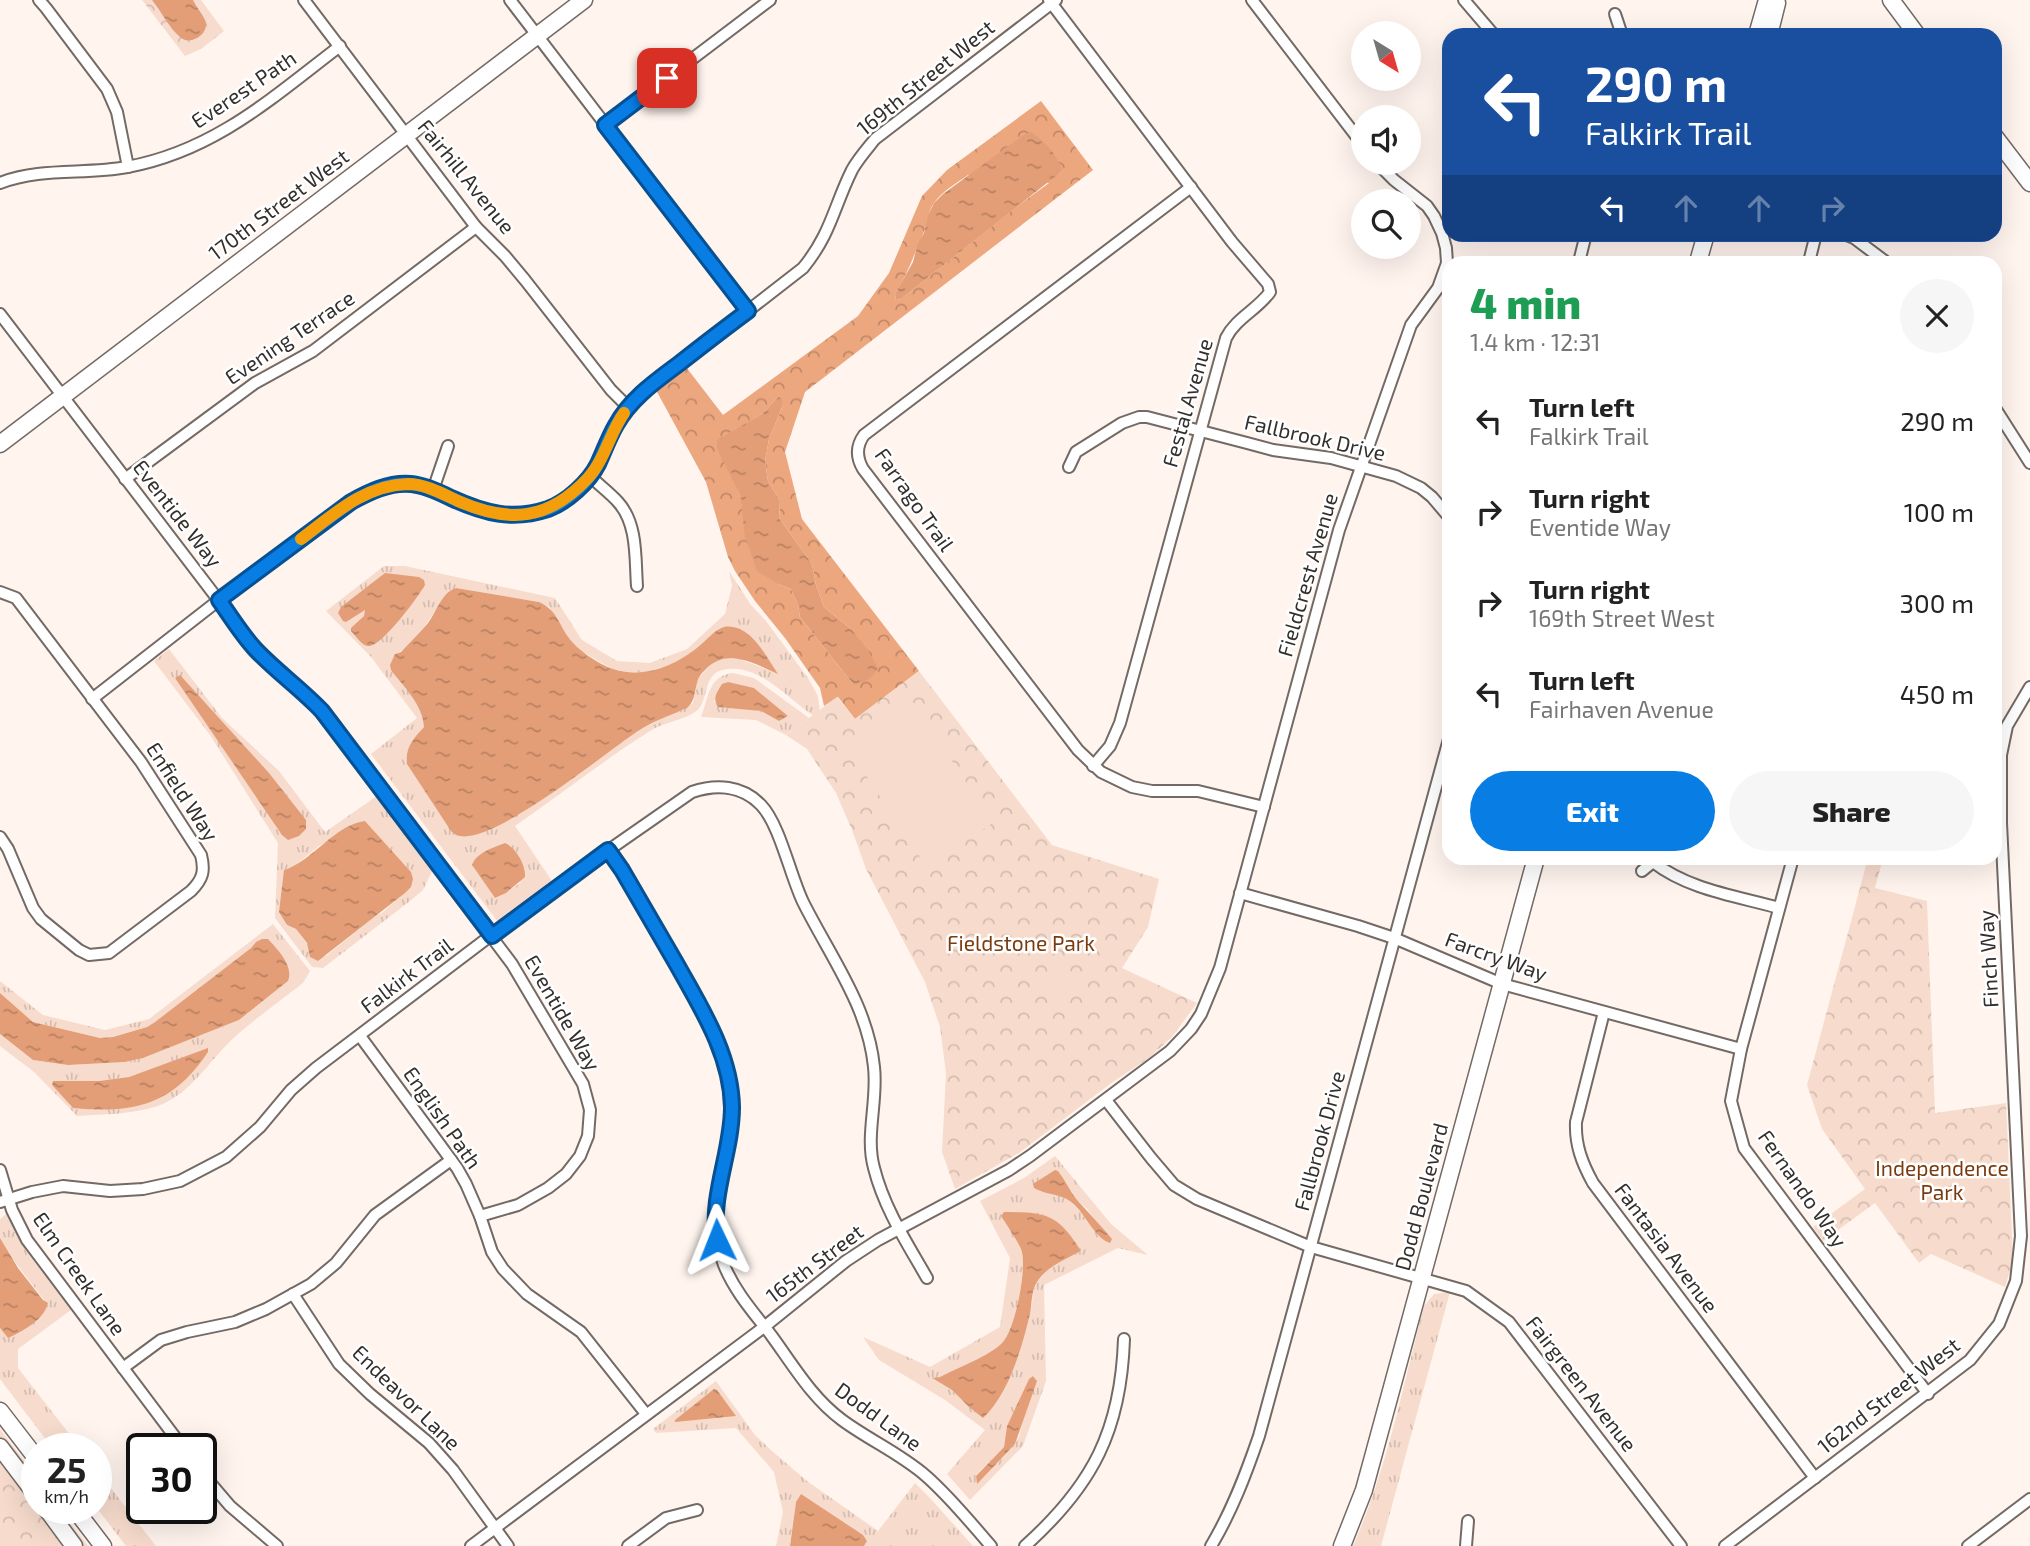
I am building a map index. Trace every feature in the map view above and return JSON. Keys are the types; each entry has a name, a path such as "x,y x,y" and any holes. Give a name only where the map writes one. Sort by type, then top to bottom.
{"street":[{"path":"38,0 47,8 107,89 117,112 128,167"},
{"name":"Fairhill Avenue","path":"304,0 475,227 512,264 611,390 628,407"},
{"path":"510,0 748,311"},
{"name":"170th Street West","path":"0,444 583,0"},
{"path":"605,125 769,0"},
{"path":"1252,0 1351,129"},
{"path":"1464,0 1488,28"},
{"path":"1759,28 1767,0"},
{"path":"1771,28 1777,0"},
{"path":"1891,0 1908,28"},
{"name":"Festal Avenue","path":"1052,1 1232,242 1268,284 1270,292 1235,323 1226,338 1121,723 1110,746 1093,766"},
{"name":"169th Street West","path":"92,699 219,600 351,502 372,491 411,484 433,490 467,505 509,516 549,509 561,503 597,466 628,407 649,387 789,280 816,253 853,169 875,139 1052,1"},
{"path":"1615,14 1620,28"},
{"name":"Everest Path","path":"0,183 35,173 94,172 128,167 178,153 226,130 258,109 340,46"},
{"path":"2002,146 2030,183"},
{"name":"Fieldcrest Avenue","path":"1389,175 1427,206 1442,233"},
{"name":"Farrago Trail","path":"1191,187 864,435 858,449 858,459 1078,750 1093,766 1111,779 1142,790 1198,791 1264,807"},
{"name":"Evening Terrace","path":"125,479 255,383 313,351 475,227"},
{"path":"1859,242 1878,256"},
{"name":"Fieldcrest Avenue","path":"1191,1028 1215,984 1339,530 1411,325 1438,288 1442,278"},
{"name":"Eventide Way","path":"0,314 255,648 322,711 512,964 583,1084 590,1110 588,1136 580,1156 566,1174 518,1205 480,1216"},
{"name":"Fallbrook Drive","path":"1069,467 1076,452 1130,419 1155,418 1273,450 1331,458 1396,477 1421,488 1442,509"},
{"path":"2002,419 2030,463"},
{"path":"433,490 448,446"},
{"path":"590,476 620,503 627,516 633,533 637,586"},
{"name":"Enfield Way","path":"0,592 16,598 141,762 201,855 205,869 200,881 191,891 109,953 89,956 41,919 33,908 8,849 0,837"},
{"name":"Finch Way","path":"2002,750 2007,726 2030,687"},
{"name":"Fallbrook Drive","path":"1211,1546 1244,1479 1255,1447 1442,764"},
{"name":"Falkirk Trail","path":"4,1201 63,1186 110,1191 143,1189 180,1181 226,1157 260,1127 291,1090 316,1068 608,850 692,792 707,787 726,787 751,797 771,820 803,902 854,995 868,1032 874,1068 871,1137 873,1164 880,1193 927,1278"},
{"name":"Dodd Lane","path":"608,850 636,893 709,1022 729,1077 732,1107 730,1136 716,1204 715,1226 719,1251 738,1293 821,1402 839,1419 926,1475 991,1546"},
{"name":"Dodd Boulevard","path":"1342,1546 1364,1490 1534,865"},
{"path":"1642,871 1648,865"},
{"path":"1659,865 1684,881 1779,908"},
{"name":"Fernando Way","path":"1791,865 1741,1049 1731,1101 1744,1148 1927,1394"},
{"name":"Finch Way","path":"2001,865 2026,1236"},
{"name":"Farcry Way","path":"1240,893 1394,938 1502,984 1741,1049"},
{"name":"Fantasia Avenue","path":"1604,1012 1576,1122 1576,1138 1581,1159 1593,1183 1815,1478"},
{"name":"165th Street","path":"471,1546 764,1326 845,1261 1030,1156 1170,1051 1191,1028"},
{"name":"English Path","path":"360,1036 466,1184 492,1252 503,1269 527,1294 581,1332 646,1414"},
{"name":"Fairgreen Avenue","path":"1105,1100 1174,1185 1197,1199 1311,1247 1466,1292 1509,1322 1681,1546"},
{"path":"123,1368 161,1340 236,1322 311,1284 335,1263 375,1215 451,1160"},
{"name":"Elm Creek Lane","path":"0,1170 4,1201 27,1240 172,1433"},
{"name":"162nd Street West","path":"1725,1546 1970,1360 2000,1324 2016,1281 2026,1236"},
{"name":"Endeavor Lane","path":"293,1294 340,1364 370,1394 429,1443 453,1470 508,1546"},
{"path":"1025,1546 1064,1508 1100,1454 1120,1393 1124,1339"},
{"path":"0,1411 21,1438"},
{"path":"0,1447 21,1475"},
{"path":"217,1491 230,1506 277,1546"},
{"path":"1968,1546 2030,1499"},
{"path":"628,1546 666,1518 697,1510"},
{"path":"1466,1546 1468,1521"},
{"path":"58,1524 74,1546"},
{"path":"87,1524 103,1546"}],"green space":[{"path":"142,0 201,0 224,31 201,49 185,56"},
{"path":"1041,101 1093,170 805,392 785,452 802,519 919,671 855,719 838,697 824,706 820,688 735,571 728,557 706,482 656,390 686,367 723,415 858,316 889,273 922,196 947,170","holes":["968,175 1049,183 901,299 896,300 895,294 925,230 932,207 945,191","778,397 783,405 769,439 765,461 768,481 780,501 779,518 812,564 824,607 851,629 853,684 800,617 791,589 778,584 743,515 740,495 717,441 762,414"]},
{"path":"384,566 405,566 555,598 582,640 617,661 650,663 687,649 725,614 732,586 729,571 751,605 808,678 818,696 820,713 816,716 811,714 762,677 751,672 740,669 719,671 709,681 703,701 695,712 650,731 515,826 552,881 498,922 371,754 417,718 371,657 326,611","holes":["456,588 539,602 549,607 578,649 612,669 646,672 667,666 686,657 717,631 742,630 757,644 777,673 739,659 723,658 714,661 697,680 693,703 641,729 519,815 407,764 409,748 424,727 424,717 395,654 413,641 440,604","472,865 521,882 495,898"]},
{"path":"169,649 222,718 279,771 325,832 377,796 433,869 423,890 323,968 312,967 275,918 278,843 210,735 154,661","holes":["365,821 411,872 411,887 326,956 307,944 296,929 286,925 284,870 293,867 319,846"]},
{"name":"Fieldstone Park","path":"919,671 1052,845 1159,879 1148,927 1122,968 1197,1003 1172,1037 1150,1057 1019,1153 955,1189 942,1152 946,1073 940,1027 925,982 866,869 836,793 807,749 786,735 837,697 855,719"},
{"path":"733,673 754,678 809,718 786,735 756,720 701,717 714,683","holes":["754,688 788,716 779,721 761,711 714,702 718,689"]},
{"path":"913,702 993,823 926,866 846,745"},
{"name":"Independence Park","path":"1866,865 1881,865 1875,888 1927,901 1935,1113 2006,1103 2013,1260 2005,1287 1931,1254 1919,1263 1875,1203 1823,1241 1813,1227 1865,1189 1822,1129 1807,1085"},
{"path":"273,924 310,971 303,983 238,1034 192,1084 170,1100 137,1111 77,1116 34,1072 0,1046 0,1034 33,1060 68,1065 125,1062 143,1058 239,1020 288,981 256,942 147,1027 100,1038 33,1022 0,993 0,981 43,1015 105,1030 149,1019","holes":["208,1049 195,1069 166,1094 133,1106 115,1109 74,1108 52,1085 53,1081 99,1081 129,1077"]},
{"path":"1064,967 1078,984 1061,998 1047,981"},
{"path":"1055,1156 1111,1224 1148,1255 1118,1248 1044,1285 1046,1381 1023,1446 970,1500 947,1474 985,1430 945,1400 879,1360 863,1337 930,1367 1000,1327 1010,1258 980,1201 1024,1178","holes":["1058,1171 1077,1200 1107,1233 1100,1237 1068,1200 1038,1191","1004,1212 1018,1212 1049,1218 1065,1230 1081,1251 1051,1268 1037,1282 1014,1367 1000,1396 983,1417 952,1390 933,1379 997,1348 1007,1336 1016,1312 1023,1257 1002,1216","1034,1376 1019,1437 977,1483 976,1475 1004,1447 1007,1426 1029,1379"]},
{"path":"6,1214 26,1251 71,1310 18,1349 18,1368 69,1433 41,1433 0,1379 0,1328 8,1338 21,1331 34,1319 44,1300 5,1249 0,1238 0,1219"},
{"path":"1450,1292 1381,1546 1353,1546 1385,1458 1424,1306 1434,1294"},
{"path":"716,1381 755,1435 772,1451 807,1481 878,1531 915,1483 973,1546 864,1546 867,1541 796,1502 790,1546 776,1546 783,1512 774,1472 736,1428 656,1433 653,1429"},
{"path":"0,1429 21,1457 21,1524 71,1524 88,1546 0,1546"},
{"path":"112,1490 126,1508 126,1524 139,1524 156,1546 126,1546 109,1524 112,1524"}],"water":[{"path":"152,0 193,0 205,20 205,30 199,37 184,40"},
{"path":"1031,132 1050,148 1062,169 901,299 896,300 895,294 913,262 934,203"},
{"path":"778,397 783,405 769,439 765,461 768,481 780,501 779,518 812,564 824,607 851,629 878,668 871,677 861,682 853,684 800,617 791,589 757,571 745,537 740,495 717,449 717,440 762,414"},
{"path":"385,573 419,577 424,580 425,585 390,631 374,644 366,646 351,631 364,616 365,610 346,622 338,613 341,607"},
{"path":"456,588 545,605 554,613 577,647 595,660 624,672 647,671 669,665 689,654 720,628 730,627 740,629 752,637 778,674 732,658 714,662 699,677 693,700 687,708 638,731 523,812 477,834 459,836 451,831 407,764 413,739 424,727 423,719 417,704 390,665 395,654 401,652 422,630 443,598"},
{"path":"180,675 269,773 306,820 306,829 299,836 288,840 282,835 175,678"},
{"path":"728,682 754,688 788,716 779,721 761,711 718,707 715,701 717,692 722,684"},
{"path":"365,821 411,872 411,887 318,961 310,957 307,943 296,929 287,925 279,912 284,870 294,866 344,829"},
{"path":"505,843 520,857 525,877 506,893 495,898 472,865 481,854"},
{"path":"262,939 268,939 284,959 289,970 288,981 239,1020 143,1058 125,1062 68,1065 33,1060 0,1034 0,993 33,1022 100,1038 147,1027"},
{"path":"208,1048 195,1070 181,1084 166,1095 133,1107 73,1108 52,1085 53,1081 99,1081 129,1077"},
{"path":"1055,1170 1061,1174 1077,1200 1112,1239 1110,1243 1099,1236 1071,1202 1034,1188 1033,1184"},
{"path":"1004,1212 1031,1213 1058,1222 1081,1251 1051,1268 1037,1282 1027,1327 1013,1369 1000,1396 983,1418 952,1390 932,1378 940,1377 990,1352 1007,1336 1016,1312 1023,1257 1019,1245 1001,1216"},
{"path":"0,1238 18,1268 48,1303 38,1320 8,1338 0,1328"},
{"path":"1033,1376 1037,1381 1015,1444 977,1484 976,1476 1004,1447 1007,1426 1029,1379"},
{"path":"714,1389 736,1416 675,1422 675,1420"},
{"path":"801,1494 863,1535 867,1541 864,1546 790,1546 796,1502"}],"slow traffic":[{"path":"301,539 351,502 372,491 391,486 411,484 433,490 467,505 509,516 549,509 561,503 590,476 624,413"}],"route":[{"path":"667,78 605,125 748,311 649,387 628,407 607,442 597,466 561,503 549,509 509,516 467,505 433,490 411,484 372,491 351,502 219,600 255,648 322,711 492,936 608,850 709,1022 725,1062 731,1093 732,1122 716,1204 717,1240"}]}
